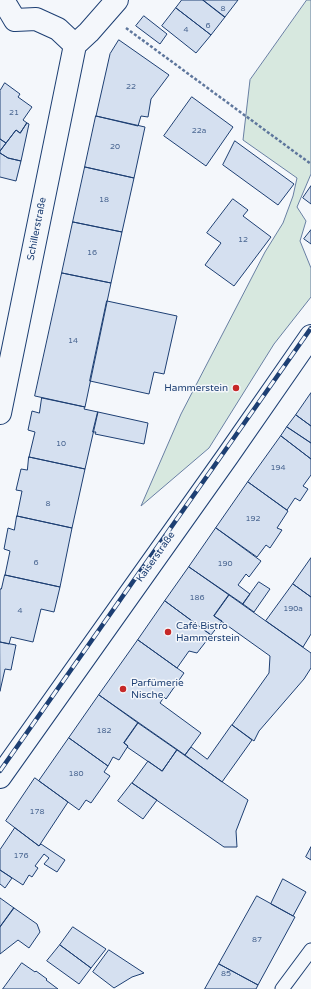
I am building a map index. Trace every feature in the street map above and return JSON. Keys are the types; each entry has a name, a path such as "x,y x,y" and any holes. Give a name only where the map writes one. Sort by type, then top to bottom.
{"main road":[{"path":"3,0 7,25 36,19 58,29 75,45 112,7"},
{"name":"Schillerstraße","path":"0,413 75,45"},
{"name":"Kaiserstraße","path":"0,777 223,463 311,336"}],"lane":[{"path":"282,989 311,950"}],"path":[{"path":"112,7 311,163"}],"shaded area":[{"path":"307,0 311,0 311,174 297,207 306,221 300,241 311,268 311,297 274,344 209,448 141,506 181,414 265,252 283,223 293,196 297,178 243,140 250,80"}],"building":[{"path":"182,0 203,0 225,17 211,35 176,8"},
{"path":"203,0 238,0 225,17"},
{"path":"176,8 211,35 196,53 162,26"},
{"path":"144,16 167,34 160,44 136,26"},
{"path":"119,40 169,75 151,99 148,117 141,116 138,126 96,116 110,54"},
{"path":"5,83 20,94 18,97 32,107 23,120 27,123 20,133 16,130 6,143 0,139 0,91"},
{"path":"192,97 233,127 206,166 164,136"},
{"path":"96,116 145,127 134,178 85,167"},
{"path":"27,123 29,124 21,161 8,158 0,153 16,130 20,133"},
{"path":"0,139 6,143 0,151"},
{"path":"235,141 294,184 278,205 223,165"},
{"path":"0,153 8,158 21,161 16,181 0,177"},
{"path":"85,167 134,178 122,232 73,222"},
{"path":"311,186 311,204 303,198"},
{"path":"233,199 248,210 243,216 271,237 234,286 205,265 221,243 207,233"},
{"path":"73,222 122,232 111,283 62,273"},
{"path":"311,230 311,244 304,239"},
{"path":"62,273 111,283 85,407 35,396"},
{"path":"107,301 177,316 164,374 154,372 149,394 90,381"},
{"path":"311,393 311,426 296,415"},
{"path":"42,398 85,407 84,409 98,412 85,469 29,457 35,432 28,430 32,411 39,413"},
{"path":"98,412 148,423 144,444 95,434 96,432 93,432"},
{"path":"296,415 311,426 311,443 287,427"},
{"path":"287,427 311,443 311,459 281,436"},
{"path":"281,436 311,459 311,475 303,486 308,489 300,501 295,498 287,510 248,482"},
{"path":"29,457 85,469 72,528 17,516 22,491 16,490 21,469 27,470"},
{"path":"248,482 288,511 277,528 282,530 270,548 266,545 257,557 216,528"},
{"path":"17,516 72,528 60,587 5,575 10,551 4,549 8,528 14,530"},
{"path":"216,528 261,561 249,577 246,574 238,585 250,594 243,604 189,567"},
{"path":"311,558 311,597 293,584"},
{"path":"189,567 229,595 214,616 222,621 211,635 165,601"},
{"path":"5,575 60,587 54,612 41,609 33,642 11,637 9,644 0,642 0,589"},
{"path":"259,582 270,589 254,612 243,604"},
{"path":"293,584 311,597 311,634 303,647 266,621"},
{"path":"229,595 311,653 311,668 304,679 259,731 254,741 232,725 269,673 270,656 214,616"},
{"path":"165,601 211,635 197,653 189,651 177,668 138,640"},
{"path":"138,640 184,673 166,699 164,697 160,703 201,733 185,755 99,695"},
{"path":"0,642 16,645 11,670 5,669 0,691"},
{"path":"99,695 138,723 124,743 128,746 119,760 113,757 108,766 69,738"},
{"path":"138,723 177,750 162,771 127,747 128,746 124,743"},
{"path":"232,725 252,740 222,782 185,755 191,747 207,759"},
{"path":"69,738 108,766 104,772 110,776 91,803 86,800 79,810 39,781"},
{"path":"177,750 248,800 236,831 237,847 224,847 132,783 148,761 162,771"},
{"path":"35,778 68,802 39,846 6,821"},
{"path":"132,783 157,800 143,819 118,801"},
{"path":"15,828 39,846 41,844 65,860 57,872 44,864 49,858 44,854 35,866 38,868 32,877 29,875 23,885 0,870 0,850"},
{"path":"311,847 311,860 306,857"},
{"path":"0,870 12,878 5,888 0,884"},
{"path":"283,879 306,892 293,916 271,904"},
{"path":"257,896 295,917 258,985 219,964"},
{"path":"0,898 14,908 0,927"},
{"path":"14,908 37,924 40,932 29,948 18,940 0,954 0,927"},
{"path":"73,927 106,949 91,968 60,945"},
{"path":"60,945 91,968 79,984 47,961"},
{"path":"109,950 144,973 132,977 114,988 93,972"},
{"path":"22,963 35,972 36,971 58,989 3,989"},
{"path":"219,964 258,985 256,989 205,989"}],"railway":[{"path":"0,771 311,328"}],"place":[{"name":"Hammerstein","path":"236,388"},
{"name":"Café Bistro Hammerstein","path":"168,632"},
{"name":"Parfümerie Nische","path":"123,689"}]}
